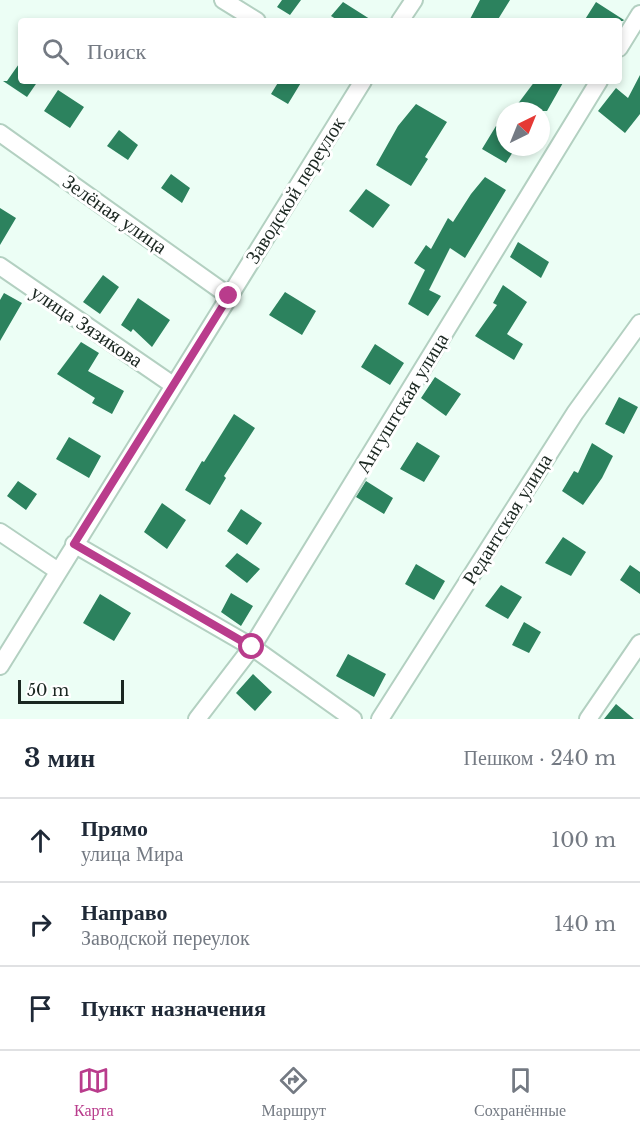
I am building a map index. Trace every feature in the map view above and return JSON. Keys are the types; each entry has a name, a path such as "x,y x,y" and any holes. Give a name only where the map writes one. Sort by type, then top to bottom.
{"street":[{"path":"223,0 252,18"},
{"path":"402,18 414,0"},
{"path":"622,43 640,14"},
{"name":"Заводской переулок","path":"0,666 358,84"},
{"name":"Ангуштская улица","path":"198,719 252,647 597,84"},
{"name":"Зелёная улица","path":"0,133 229,296"},
{"name":"улица Зязикова","path":"0,266 173,385"},
{"name":"Редантская улица","path":"380,719 574,413 640,322"},
{"path":"0,532 57,571"},
{"path":"74,544 252,647 353,719"},
{"path":"588,719 640,644"}],"building":[{"path":"282,0 301,0 290,15 277,7"},
{"path":"480,0 510,0 499,18 471,18"},
{"path":"343,2 368,18 334,18 331,16"},
{"path":"596,2 621,18 586,18"},
{"path":"18,65 18,84 36,84 27,97 3,81 7,81"},
{"path":"640,75 640,114 625,133 598,111 616,88 628,98"},
{"path":"277,84 300,84 288,104 271,94"},
{"path":"533,84 562,84 550,106 550,102 519,102"},
{"path":"58,90 84,107 70,128 44,111"},
{"path":"416,104 447,122 425,157 428,159 411,186 376,165 398,126"},
{"path":"496,126 496,156 510,156 506,163 482,149"},
{"path":"119,130 138,145 128,160 107,146"},
{"path":"171,174 190,188 182,203 161,188"},
{"path":"485,177 506,190 465,258 450,248 429,290 441,296 428,316 408,304 425,270 414,263 426,245 431,249 448,218 453,222"},
{"path":"366,189 390,205 373,228 349,211"},
{"path":"0,208 16,218 0,245"},
{"path":"518,242 549,262 541,278 510,257"},
{"path":"103,275 119,287 100,314 83,302"},
{"path":"503,285 527,302 507,334 523,344 514,360 475,336 497,305 493,303"},
{"path":"285,292 316,311 302,335 269,315"},
{"path":"4,293 22,303 0,341 0,300"},
{"path":"138,298 170,320 152,347 133,329 131,332 121,325"},
{"path":"81,342 99,353 88,371 124,391 112,414 92,403 95,398 57,374"},
{"path":"375,344 404,363 390,385 361,367"},
{"path":"435,377 461,394 446,416 421,398"},
{"path":"619,397 638,407 624,434 605,424"},
{"path":"234,414 255,428 224,476 226,478 210,505 185,490"},
{"path":"69,437 101,456 89,478 56,459"},
{"path":"417,442 440,456 424,482 400,469"},
{"path":"592,443 613,456 602,478 583,505 562,491 574,471 578,473"},
{"path":"18,481 37,494 26,510 7,496"},
{"path":"366,481 393,498 384,514 356,497"},
{"path":"162,503 186,520 167,549 144,532"},
{"path":"241,509 262,523 247,545 227,531"},
{"path":"563,537 586,552 571,576 545,563"},
{"path":"237,553 260,569 247,583 225,566"},
{"path":"416,564 445,581 434,600 405,584"},
{"path":"630,565 640,572 640,594 620,580"},
{"path":"501,585 522,597 508,619 485,606"},
{"path":"231,593 253,606 241,626 221,612"},
{"path":"100,594 131,613 114,641 83,623"},
{"path":"524,622 541,632 529,653 512,645"},
{"path":"348,654 386,674 374,697 336,676"},
{"path":"253,674 272,692 255,711 236,693"},
{"path":"616,704 634,719 604,719"}],"route":[{"path":"229,296 74,544 252,647"}]}
